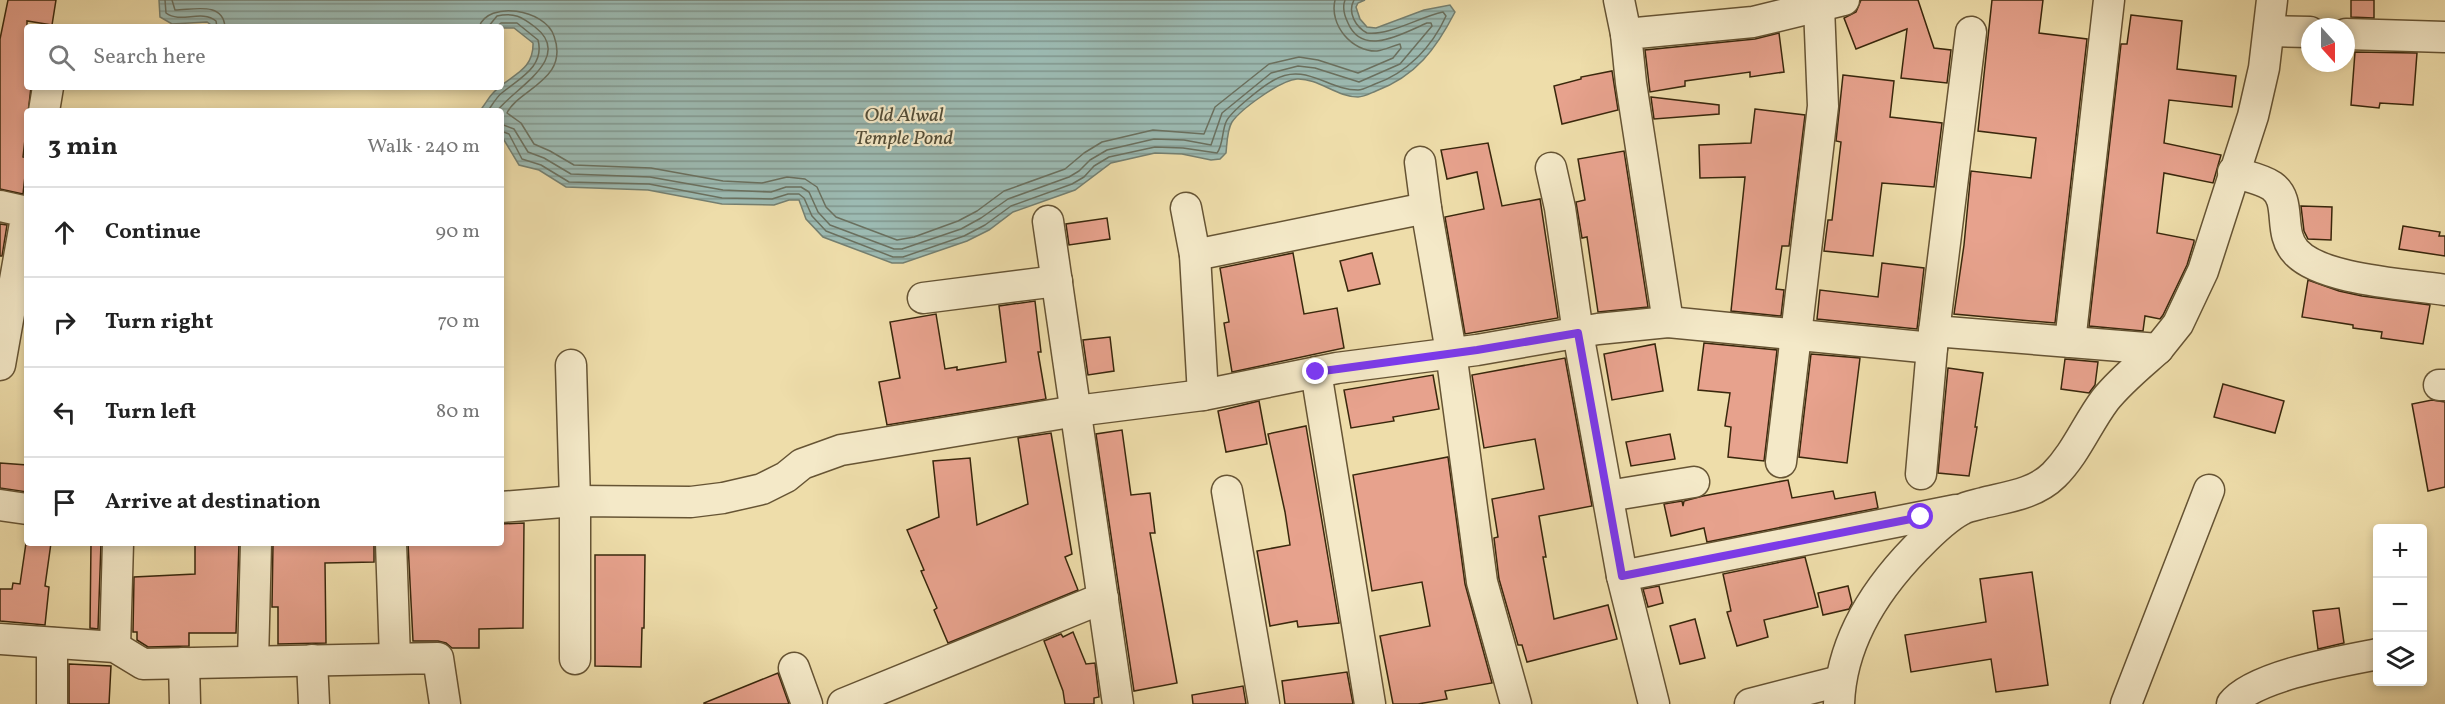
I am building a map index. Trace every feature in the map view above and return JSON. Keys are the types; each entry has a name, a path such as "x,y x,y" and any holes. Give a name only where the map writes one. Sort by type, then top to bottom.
{"street":[{"path":"1619,0 1626,34 1631,83 1668,322"},
{"path":"2070,342 2109,0"},
{"path":"1622,576 1962,509 2038,488 2054,475 2079,443 2105,400 2121,382 2158,349 2178,324 2189,305 2203,272 2233,172 2253,116 2264,68 2272,0"},
{"path":"1626,34 1752,22 1832,3 1824,106 1781,462"},
{"path":"2269,31 2301,32"},
{"path":"1921,474 1933,340 1971,33"},
{"path":"2355,34 2445,37"},
{"path":"44,108 48,90"},
{"path":"1420,162 1451,352 1482,582 1515,704"},
{"path":"1551,168 1560,208 1578,333 1622,576 1654,704"},
{"path":"2233,172 2270,185 2280,193 2283,201 2284,232 2297,254 2310,263 2350,276 2445,290"},
{"path":"0,206 24,211"},
{"path":"1186,208 1195,255 1203,395"},
{"path":"1195,255 1426,208"},
{"path":"1048,222 1118,704"},
{"path":"0,365 24,229"},
{"path":"923,298 1057,281"},
{"path":"504,507 575,501 691,502 723,498 762,489 786,477 802,464 842,450 1076,411 1203,395 1316,372 1668,322 1795,334 1933,340 2070,342 2158,349"},
{"path":"571,365 575,501 575,659"},
{"path":"1316,372 1370,704"},
{"path":"1608,496 1694,482"},
{"path":"2126,704 2209,490"},
{"path":"1227,491 1264,704"},
{"path":"0,505 24,509"},
{"path":"1750,704 1839,693 1856,632 1875,595 1929,535 1962,509"},
{"path":"115,646 118,546"},
{"path":"253,661 256,546"},
{"path":"391,546 395,658"},
{"path":"843,704 1103,598"},
{"path":"0,639 115,646 143,664 438,658 445,704"},
{"path":"52,643 52,704"},
{"path":"2232,704 2245,691 2269,681 2324,665 2373,655"},
{"path":"312,660 314,704"},
{"path":"184,663 185,704"},
{"path":"794,668 807,704"}],"water":[{"name":"Old Alwal Temple Pond","path":"159,0 1365,0 1358,3 1356,7 1360,19 1367,27 1376,28 1424,10 1450,5 1455,12 1440,38 1423,60 1403,78 1390,85 1358,97 1343,94 1305,79 1281,84 1262,96 1232,122 1226,153 1220,159 1211,160 1182,154 1155,153 1111,163 1075,190 1013,212 989,230 967,241 903,263 892,263 823,237 806,219 799,200 789,200 774,205 722,204 648,190 566,187 539,170 519,165 504,140 504,108 482,108 496,90 504,90 504,83 525,67 532,53 533,43 514,28 504,28 504,24 210,24 207,22 172,24 160,17"}],"building":[{"path":"8,0 56,0 52,24 27,21 27,24 24,24 24,90 31,90 29,108 24,108 23,194 0,189 0,39"},
{"path":"1861,0 1918,0 1934,48 1951,50 1947,83 1901,78 1907,29 1856,49 1844,18 1856,12"},
{"path":"1992,0 2043,0 2039,33 2087,39 2055,323 1954,314 1971,171 2031,178 2036,138 1978,131"},
{"path":"2351,0 2374,0 2374,18 2351,17"},
{"path":"2131,15 2182,21 2177,69 2236,76 2232,107 2169,100 2164,143 2221,155 2213,183 2164,173 2157,233 2194,240 2194,242 2187,265 2163,315 2160,319 2145,316 2143,331 2089,326 2121,44 2127,44"},
{"path":"1779,33 1784,72 1750,77 1750,72 1685,81 1685,86 1650,92 1645,50 1755,39"},
{"path":"2355,52 2417,53 2413,105 2380,103 2379,108 2351,105"},
{"path":"1612,71 1618,110 1562,124 1554,86 1581,79 1581,77"},
{"path":"1843,75 1894,81 1890,117 1942,123 1934,187 1882,183 1873,256 1824,251 1828,220 1832,220 1841,142 1836,141"},
{"path":"1651,97 1719,105 1719,114 1654,119"},
{"path":"1755,109 1805,115 1789,246 1782,246 1776,289 1784,290 1781,316 1731,311 1745,177 1700,178 1699,145 1751,143"},
{"path":"1488,143 1502,206 1540,199 1558,318 1465,334 1445,217 1484,209 1477,172 1447,179 1441,150"},
{"path":"1624,151 1648,307 1598,312 1587,237 1582,238 1576,202 1585,200 1578,159"},
{"path":"2301,206 2332,207 2331,240 2308,239 2304,231"},
{"path":"1107,218 1110,239 1069,245 1066,224"},
{"path":"0,224 7,225 2,256 0,256"},
{"path":"2403,226 2440,232 2439,236 2445,236 2445,256 2399,249"},
{"path":"1293,253 1304,314 1337,308 1344,348 1232,372 1224,323 1229,322 1220,268"},
{"path":"1372,253 1380,284 1348,291 1340,261"},
{"path":"1882,263 1924,268 1917,329 1817,319 1820,290 1878,297"},
{"path":"2308,280 2362,296 2430,305 2423,344 2381,338 2382,332 2353,328 2353,325 2302,317"},
{"path":"1035,301 1041,352 1038,352 1046,399 887,425 879,382 900,378 890,322 936,314 945,369 957,367 957,370 1006,362 999,306"},
{"path":"1110,337 1114,371 1088,375 1083,340"},
{"path":"1704,343 1777,350 1764,461 1728,457 1731,427 1725,426 1730,393 1698,390"},
{"path":"1655,344 1663,391 1612,400 1604,354"},
{"path":"1811,354 1860,358 1847,463 1799,457"},
{"path":"1565,358 1592,506 1539,516 1546,557 1543,557 1554,619 1608,605 1617,639 1527,662 1522,645 1518,645 1499,579 1494,538 1498,537 1492,499 1544,489 1535,439 1484,448 1472,375"},
{"path":"2065,359 2098,362 2095,385 2089,393 2061,389"},
{"path":"1948,368 1983,373 1969,476 1938,473"},
{"path":"1433,375 1439,409 1393,417 1394,421 1351,428 1344,390"},
{"path":"2223,384 2284,401 2275,433 2214,417"},
{"path":"2432,400 2445,402 2445,487 2428,491 2412,404"},
{"path":"1259,401 1267,444 1226,452 1218,411"},
{"path":"1306,426 1339,623 1298,627 1297,621 1270,626 1257,551 1290,545 1268,434"},
{"path":"1122,430 1131,495 1150,493 1155,533 1150,533 1177,683 1134,691 1096,434"},
{"path":"1051,433 1072,554 1065,557 1078,590 948,643 934,610 937,608 921,571 924,570 907,530 939,517 933,461 970,458 977,525 1028,504 1018,438"},
{"path":"1670,434 1675,459 1631,466 1626,442"},
{"path":"1448,457 1465,584 1492,683 1445,691 1447,699 1418,704 1393,704 1380,636 1430,626 1422,582 1372,591 1353,475"},
{"path":"0,463 24,465 24,492 0,488"},
{"path":"1788,480 1792,498 1833,491 1835,499 1875,492 1878,508 1707,542 1704,528 1671,536 1664,504 1682,501 1683,506 1684,501 1703,496"},
{"path":"524,523 523,628 479,629 479,648 452,648 438,641 413,641 408,546 504,546 504,524"},
{"path":"26,546 51,546 45,586 49,587 45,625 0,621 0,589 12,589 13,583 20,584"},
{"path":"91,546 101,546 98,629 90,628"},
{"path":"195,546 239,546 236,633 189,633 189,646 148,647 137,640 137,632 133,632 134,577 195,574"},
{"path":"273,546 374,546 374,562 325,563 326,643 278,644 278,607 272,607"},
{"path":"595,555 645,555 641,667 595,666"},
{"path":"1805,557 1818,607 1764,620 1768,637 1737,646 1727,612 1731,611 1723,574"},
{"path":"2032,572 2048,685 1996,692 1991,659 1911,672 1905,635 1986,622 1980,579"},
{"path":"1659,586 1663,603 1648,607 1643,589"},
{"path":"1848,586 1852,603 1849,609 1823,615 1818,593"},
{"path":"2339,608 2344,643 2318,649 2313,611"},
{"path":"1695,619 1705,658 1680,664 1670,626"},
{"path":"1073,632 1086,664 1095,663 1099,697 1094,698 1094,704 1065,704 1063,691 1044,641 1061,634 1063,637"},
{"path":"69,664 111,666 109,704 69,704"},
{"path":"1347,672 1353,704 1285,704 1282,681"},
{"path":"778,673 789,704 704,704 704,703"},
{"path":"1243,686 1246,704 1193,704 1192,695"}],"route":[{"path":"1316,372 1477,350 1578,333 1622,576 1921,517"}]}
